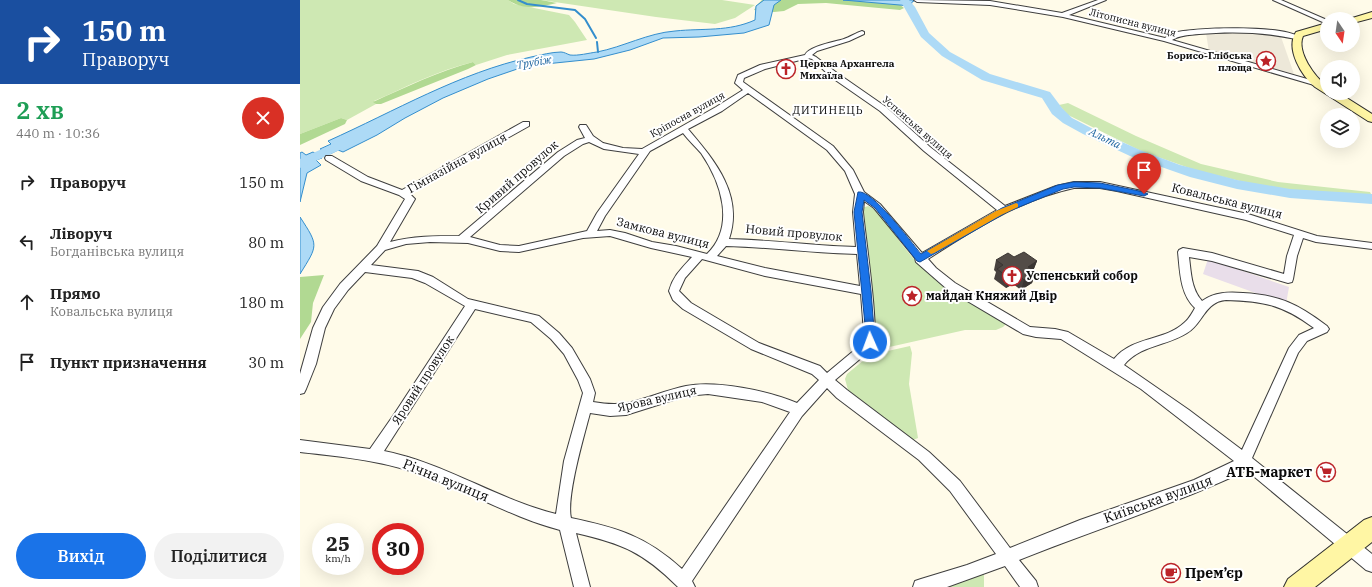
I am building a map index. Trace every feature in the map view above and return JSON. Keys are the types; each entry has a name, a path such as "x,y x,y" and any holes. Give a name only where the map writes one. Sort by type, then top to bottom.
{"main road":[{"path":"1360,18 1372,15"},
{"path":"1320,28 1305,32 1296,37 1296,47 1307,69 1316,83 1320,86"},
{"path":"1342,100 1372,119"},
{"path":"1296,587 1372,528"}],"street":[{"name":"Літописна вулиця","path":"917,0 990,3 1063,15 1166,40 1316,83"},
{"path":"1063,15 1103,0"},
{"path":"1276,0 1320,19"},
{"path":"1166,40 1175,35 1182,34 1249,30 1296,37"},
{"path":"565,524 602,532 637,545 652,554 685,584 800,410 828,379 869,345 870,339 867,291 858,212 860,194 850,170 830,148 739,82 739,79 743,75 763,67 808,56 809,52 842,42 862,33"},
{"name":"Успенська вулиця","path":"808,56 816,60 834,75 886,111 926,149 1004,210"},
{"name":"Кріпосна вулиця","path":"591,233 600,215 634,168 643,152 657,142 719,110 748,90"},
{"name":"Гімназійна вулиця","path":"300,389 310,364 316,336 323,319 336,297 381,248 389,231 409,203 408,197 403,193 526,124"},
{"path":"584,127 590,139 621,150 643,152"},
{"path":"684,129 708,158 727,197 729,206 728,223 722,242 681,275 675,285 675,294 682,302 755,346 812,367 828,379 842,394 924,456 947,477 961,493 1030,587"},
{"name":"Кривий провулок","path":"462,239 561,154 580,142 590,139"},
{"path":"329,158 356,176 403,193"},
{"name":"Ковальська вулиця","path":"920,259 1004,210 1067,186 1100,185 1248,217 1324,241 1372,246"},
{"path":"860,194 877,206 920,259 951,286 1027,331 1036,333 1058,333 1064,335 1115,367 1181,411 1372,564"},
{"name":"Замкова вулиця","path":"381,248 414,240 462,239 500,248 519,249 591,233 616,234 645,244 676,249 792,278 867,291"},
{"path":"1115,367 1122,357 1134,349 1184,331 1193,324 1203,308 1194,300 1190,293 1183,252 1218,258 1288,279 1292,256 1299,234"},
{"name":"Новий провулок","path":"722,242 746,242 803,248 863,251"},
{"path":"362,268 379,269 419,276 459,299 472,304 528,316 540,322 563,344 581,374 588,390 586,407 566,483 563,514 582,587"},
{"name":"Київська вулиця","path":"920,587 967,573 1080,528 1198,486 1238,467 1244,460 1256,439 1293,351 1304,338 1323,329 1292,308 1266,299 1222,296 1208,302 1203,308"},
{"name":"Яровий провулок","path":"373,456 400,417 472,304"},
{"name":"Ярова вулиця","path":"586,407 610,410 626,408 686,391 708,389 762,397 800,410"},
{"name":"Річна вулиця","path":"300,446 373,456 418,466 536,516 565,524"}],"shaded area":[{"name":"Борисо-Глібська площа","path":"1249,31 1280,34 1294,74 1209,52 1206,33"},
{"path":"1208,259 1289,287 1286,304 1203,274"}],"green space":[{"path":"300,0 508,0 514,4 569,15 587,40 507,55 476,65 473,62 460,65 423,79 374,101 376,104 347,120 341,118 300,134"},
{"path":"508,0 541,0 557,3 538,7 526,7 520,6"},
{"path":"541,0 722,0 755,5 735,18 715,24"},
{"path":"762,0 894,0 904,8 900,10 826,3 798,4 784,11 774,12 754,10"},
{"path":"473,62 476,65 468,69 381,104 376,104 373,102 435,75"},
{"path":"1068,103 1136,136 1201,164 1278,182 1370,192 1372,196 1285,190 1195,170 1141,151 1068,115 1059,105"},
{"path":"341,118 347,120 345,124 300,145 300,134"},
{"path":"868,206 877,210 921,267 929,274 957,294 1007,323 1003,327 996,330 965,330 876,350 862,208"},
{"path":"324,275 313,303 311,322 300,339 300,277"},
{"path":"910,346 912,353 909,384 918,438 913,440 848,390 845,379 847,374 870,355"},
{"path":"984,573 984,587 935,587"}],"water":[{"path":"764,0 781,0 774,5 769,25 744,33 699,37 663,38 630,50 594,59 526,66 488,79 443,98 343,152 338,150 330,154 320,149 331,144 328,141 428,94 504,64 550,53 562,52 570,55 580,55 597,52 665,32 716,29 745,24 755,20 756,6"},
{"path":"843,0 916,0 912,2 911,6"},
{"path":"302,152 306,155 313,152 322,158 316,160 321,165 307,173 300,202 300,153"},
{"path":"300,217 311,234 314,246 310,257 300,274"}],"building":[{"path":"1024,252 1037,261 1028,267 1036,272 1024,280 1016,273 1009,278 997,269 1003,265 996,260 1008,253 1014,257"}],"waterway":[{"path":"518,0 527,4 575,10 585,19 596,38"},
{"name":"Альта","path":"904,1 910,7 925,35 946,54 986,77 1046,95 1059,114 1074,124 1088,132 1135,153 1195,174 1257,189 1372,199"},
{"path":"597,42 598,52"},
{"name":"Трубіж","path":"300,164 348,141"}],"slow traffic":[{"path":"931,251 998,213 1016,205"}],"place":[{"name":"Борисо-Глібська площа","path":"1266,61"},
{"name":"Церква Архангела Михаїла","path":"786,69"},
{"name":"Успенський собор","path":"1012,276"},
{"name":"майдан Княжий Двір","path":"912,296"},
{"name":"АТБ-маркет","path":"1326,472"},
{"name":"Прем’єр","path":"1171,573"}],"district":[{"name":"ДИТИНЕЦЬ","path":"828,110"}],"route":[{"path":"870,342 867,291 858,212 860,194 877,206 920,259 1004,210 1061,187 1074,184 1100,185 1144,194"}]}
